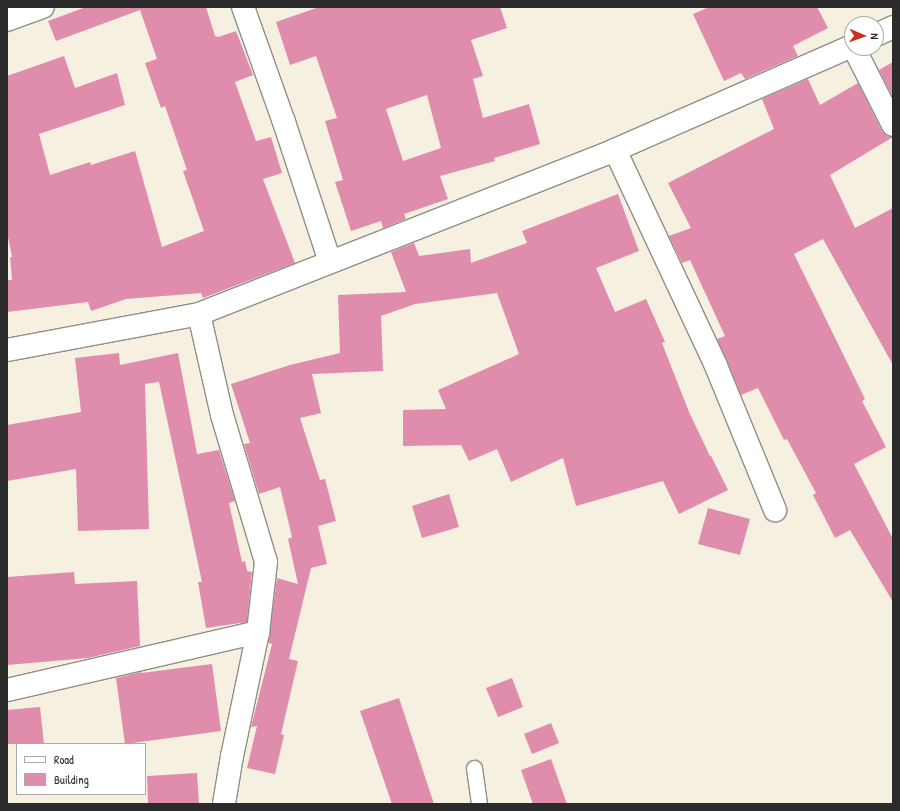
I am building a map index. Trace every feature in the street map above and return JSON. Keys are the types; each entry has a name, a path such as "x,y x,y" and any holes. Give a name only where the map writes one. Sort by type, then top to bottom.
{"street":[{"path":"7,20 43,7"},
{"path":"242,7 284,122 330,262"},
{"path":"884,31 893,26"},
{"path":"7,350 199,314 615,150 844,51"},
{"path":"858,56 893,125"},
{"path":"615,150 716,366 775,510"},
{"path":"199,314 222,415 266,562 258,632 232,756 224,804"},
{"path":"7,690 258,632"}],"lane":[{"path":"474,768 479,804"}],"building":[{"path":"86,7 206,7 215,36 218,37 236,31 253,75 235,82 256,141 271,137 282,173 263,179 295,263 203,298 201,293 126,299 91,311 88,302 7,312 7,280 12,280 10,257 12,257 7,232 7,76 64,56 75,88 117,73 125,105 39,134 50,175 90,162 91,165 135,151 162,247 204,231 183,171 187,170 165,106 161,108 145,63 157,59 140,10 56,41 48,21"},
{"path":"319,7 500,7 507,28 471,40 483,76 473,79 483,118 529,104 540,144 494,158 495,161 440,176 448,199 404,214 406,219 383,228 381,221 351,231 335,182 343,180 325,121 337,118 316,56 290,65 276,22","holes":["427,95 441,148 403,161 386,109"]},
{"path":"709,7 817,7 828,28 793,46 798,56 745,79 741,73 724,81 693,14"},
{"path":"893,62 893,97 879,70"},
{"path":"808,79 820,105 858,83 882,131 887,136 893,137 830,175 855,228 893,208 893,365 823,239 794,254 865,399 862,401 886,447 854,464 893,539 893,602 850,530 835,538 813,495 816,493 787,439 784,440 758,388 741,395 717,339 725,336 690,260 682,263 669,236 691,228 668,183 774,129 762,99"},
{"path":"618,194 639,251 596,268 615,312 646,299 665,342 662,343 689,412 728,490 679,514 663,481 576,506 563,458 511,482 497,449 469,461 461,445 403,446 403,410 446,409 438,390 519,354 497,293 415,304 381,316 383,371 312,374 321,413 300,418 320,480 325,479 336,521 318,526 327,564 311,568 289,659 298,661 281,734 284,735 275,774 247,768 257,726 251,727 272,644 268,643 277,578 298,584 288,539 292,537 280,487 259,494 244,444 250,443 231,384 290,365 340,353 338,295 406,292 391,252 414,243 419,256 470,249 471,263 527,243 522,231"},
{"path":"119,353 120,365 178,353 197,454 219,450 235,501 229,503 242,562 245,561 247,571 252,572 247,622 206,628 198,582 202,582 159,382 145,384 149,529 78,531 76,469 7,481 7,425 81,412 75,358"},
{"path":"449,494 459,527 422,538 412,506"},
{"path":"708,508 750,519 740,555 698,544"},
{"path":"74,572 75,584 137,581 140,646 88,658 7,665 7,577"},
{"path":"212,664 221,731 125,743 116,678 141,673"},
{"path":"512,678 523,707 498,717 486,688"},
{"path":"399,698 434,804 392,804 360,711"},
{"path":"40,707 44,743 7,744 7,710"},
{"path":"551,723 559,743 532,754 524,734"},
{"path":"551,759 567,804 533,804 521,770"},
{"path":"197,773 199,804 148,804 147,776"}]}
